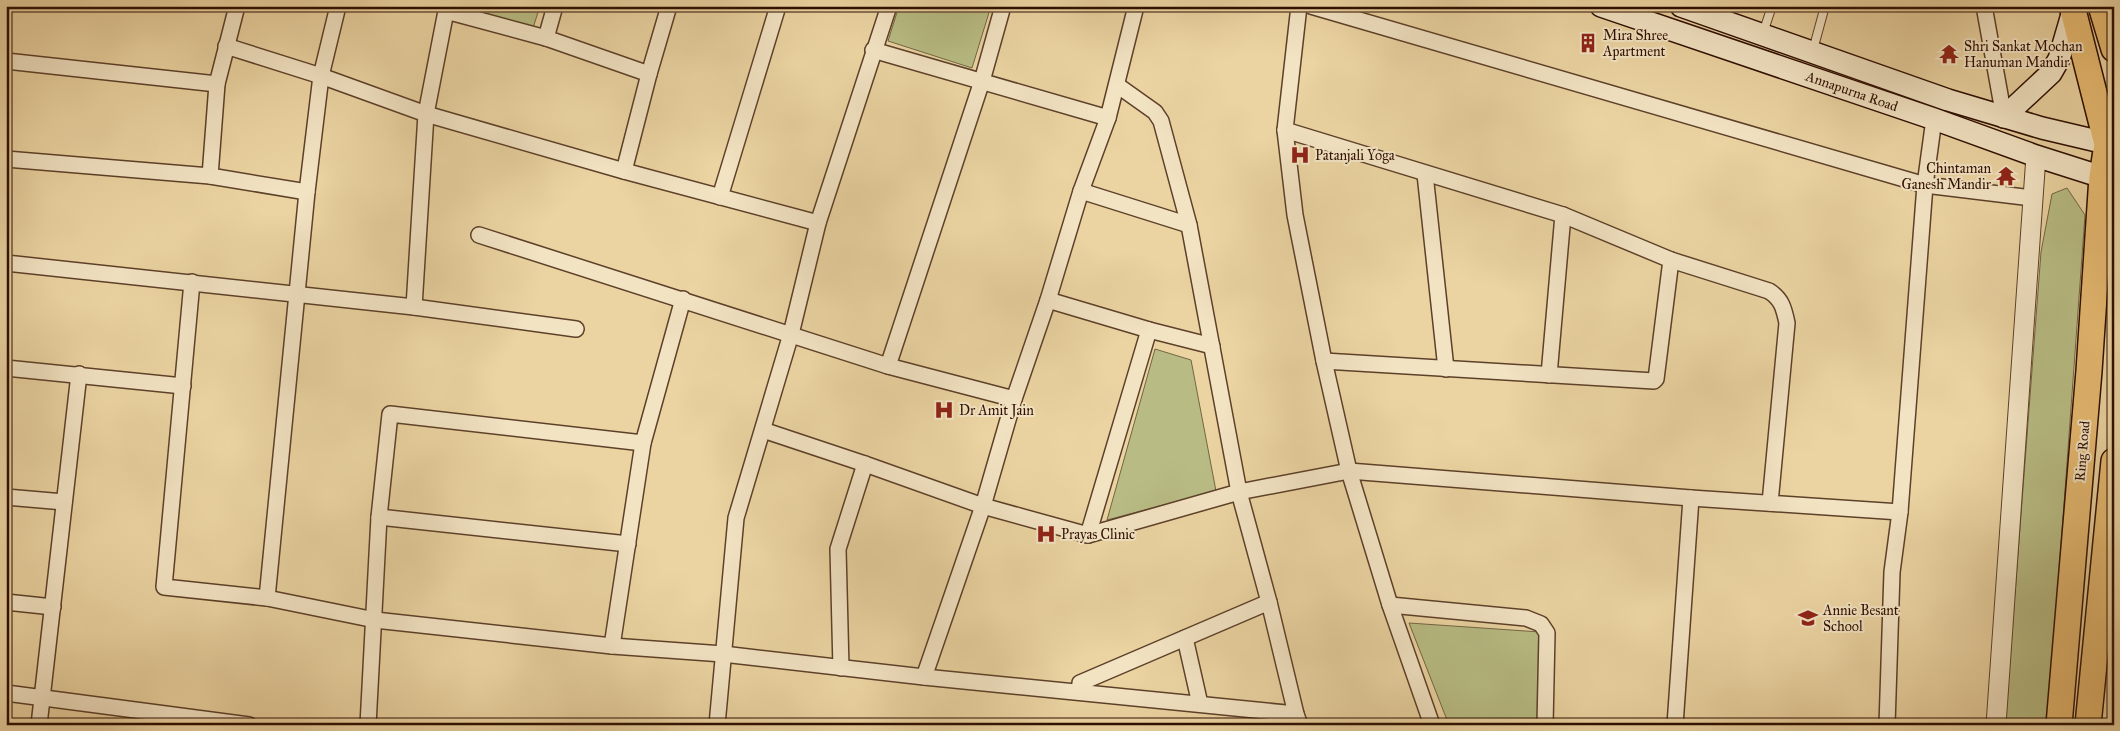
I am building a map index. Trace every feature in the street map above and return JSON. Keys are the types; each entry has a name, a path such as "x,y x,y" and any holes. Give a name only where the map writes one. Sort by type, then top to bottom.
{"highway":[{"path":"2101,6 2114,48"},
{"path":"2072,9 2110,144"},
{"name":"Ring Road","path":"2059,725 2110,144"},
{"path":"2088,725 2114,461"}],"main road":[{"name":"Annapurna Road","path":"1601,6 1934,119 2036,156 2108,178"},
{"name":"Annapurna Road","path":"1682,6 1948,100 2042,128 2110,144"},
{"path":"2004,117 2050,73 2059,59 2072,9"}],"street":[{"path":"210,176 217,84 237,6"},
{"path":"267,598 307,192 321,76 338,6"},
{"path":"546,38 555,6"},
{"path":"624,171 669,6"},
{"path":"720,197 778,6"},
{"path":"717,725 736,518 791,334 818,223 873,50 889,6"},
{"path":"888,366 982,80 1003,6"},
{"path":"924,677 983,506 1014,399 1048,300 1081,192 1108,118 1136,6"},
{"path":"1299,6 1285,130 1295,215 1324,362 1349,471 1390,605 1432,725"},
{"path":"1311,6 1925,185 2032,198"},
{"path":"1984,6 2004,117"},
{"path":"414,307 426,114 446,8 546,38 649,74"},
{"path":"226,46 321,76 426,114 624,171 818,223"},
{"path":"873,50 1108,118"},
{"path":"6,61 217,84"},
{"path":"192,282 164,587 267,598 375,620 612,646 723,654 924,677 1200,704 1298,719 1238,492 1189,225 1161,121 1155,112 1117,85"},
{"path":"1888,725 1892,572 1900,512 1925,185 1934,119"},
{"path":"1285,130 1563,215 1671,260 1769,291 1778,297 1783,306 1787,323 1770,503"},
{"path":"1996,725 2036,156"},
{"path":"6,159 210,176 307,192"},
{"path":"1425,174 1446,369"},
{"path":"1081,192 1189,225"},
{"path":"1549,375 1563,215"},
{"path":"479,235 888,366 1014,399"},
{"path":"1324,362 1643,381 1656,379 1671,260"},
{"path":"6,263 414,307 576,329"},
{"path":"612,646 643,442 682,299"},
{"path":"1048,300 1149,330 1212,346"},
{"path":"1088,535 1149,330"},
{"path":"6,368 183,386"},
{"path":"39,725 78,374"},
{"path":"368,725 379,517 390,414 643,442"},
{"path":"763,430 983,506 1088,535 1238,492 1349,471 1691,498 1900,512"},
{"path":"842,668 838,549 865,464"},
{"path":"6,497 64,502"},
{"path":"1675,725 1691,498"},
{"path":"379,517 628,544"},
{"path":"6,602 52,607"},
{"path":"1079,692 1080,683 1268,602"},
{"path":"1390,605 1526,618 1544,626 1547,633 1545,725"},
{"path":"1184,638 1200,704"},
{"path":"6,693 249,725"}],"lane":[{"path":"1763,35 1772,6"},
{"path":"1813,52 1825,6"}],"green space":[{"path":"461,6 540,6 533,28"},
{"path":"899,6 991,6 972,68 888,41"},
{"path":"2067,188 2085,215 2048,725 2005,725 2041,252 2052,194"},
{"path":"1155,349 1191,360 1216,491 1107,520"},
{"path":"1409,623 1540,632 1539,725 1449,725"}],"place":[{"name":"Mira Shree Apartment","path":"1588,43"},
{"name":"Shri Sankat Mochan Hanuman Mandir","path":"1949,54"},
{"name":"Patanjali Yoga","path":"1300,155"},
{"name":"Chintaman Ganesh Mandir","path":"2006,176"},
{"name":"Dr Amit Jain","path":"944,410"},
{"name":"Prayas Clinic","path":"1046,534"},
{"name":"Annie Besant School","path":"1808,618"}]}
